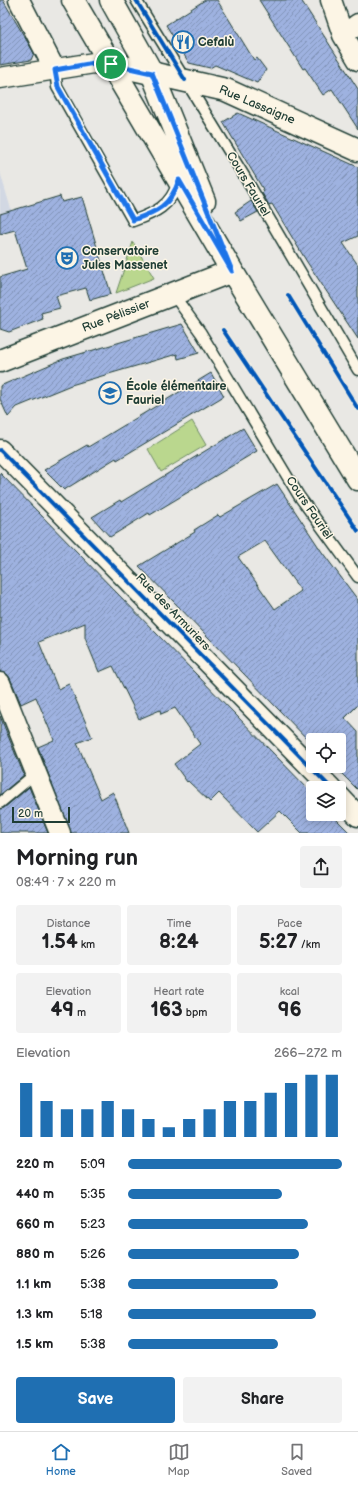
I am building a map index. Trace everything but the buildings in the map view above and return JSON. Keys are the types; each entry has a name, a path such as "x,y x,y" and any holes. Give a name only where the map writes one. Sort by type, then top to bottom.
{"main road":[{"path":"74,0 232,271 358,479"},
{"path":"111,0 152,73 232,271"},
{"path":"111,64 152,73"},
{"name":"Rue Lassaigne","path":"152,73 226,90 358,150"},
{"name":"Rue Pélissier","path":"0,361 232,271"}],"street":[{"path":"19,0 55,70"},
{"path":"331,0 350,29 358,60"},
{"path":"0,78 94,63 111,64"},
{"name":"Rue des Armuriers","path":"0,450 324,781"},
{"path":"0,683 60,833"},
{"path":"346,803 358,816"}],"lane":[{"name":"Cours Fauriel","path":"136,0 249,185 358,370"},
{"path":"55,70 58,87 133,220 147,216 160,209 169,201 176,191 179,180"},
{"name":"Cours Fauriel","path":"173,294 201,333 299,496 358,577"},
{"path":"0,803 29,779 37,775"}],"shaded area":[{"path":"0,172 13,216 0,222"}],"green space":[{"path":"133,242 154,278 116,293"},
{"path":"192,421 206,445 161,472 148,449"}],"cycle path":[{"path":"136,0 185,80"},
{"path":"288,295 358,409"},
{"path":"223,330 358,531"},
{"path":"0,450 324,781"}],"place":[{"name":"Cefalù","path":"183,42"},
{"name":"Conservatoire Jules Massenet","path":"67,258"},
{"name":"École élémentaire Fauriel","path":"110,393"}],"route":[{"path":"94,63 111,64 152,73 232,271 179,180 176,191 169,201 160,209 147,216 133,220 58,87 55,79 55,70 94,63"}]}
